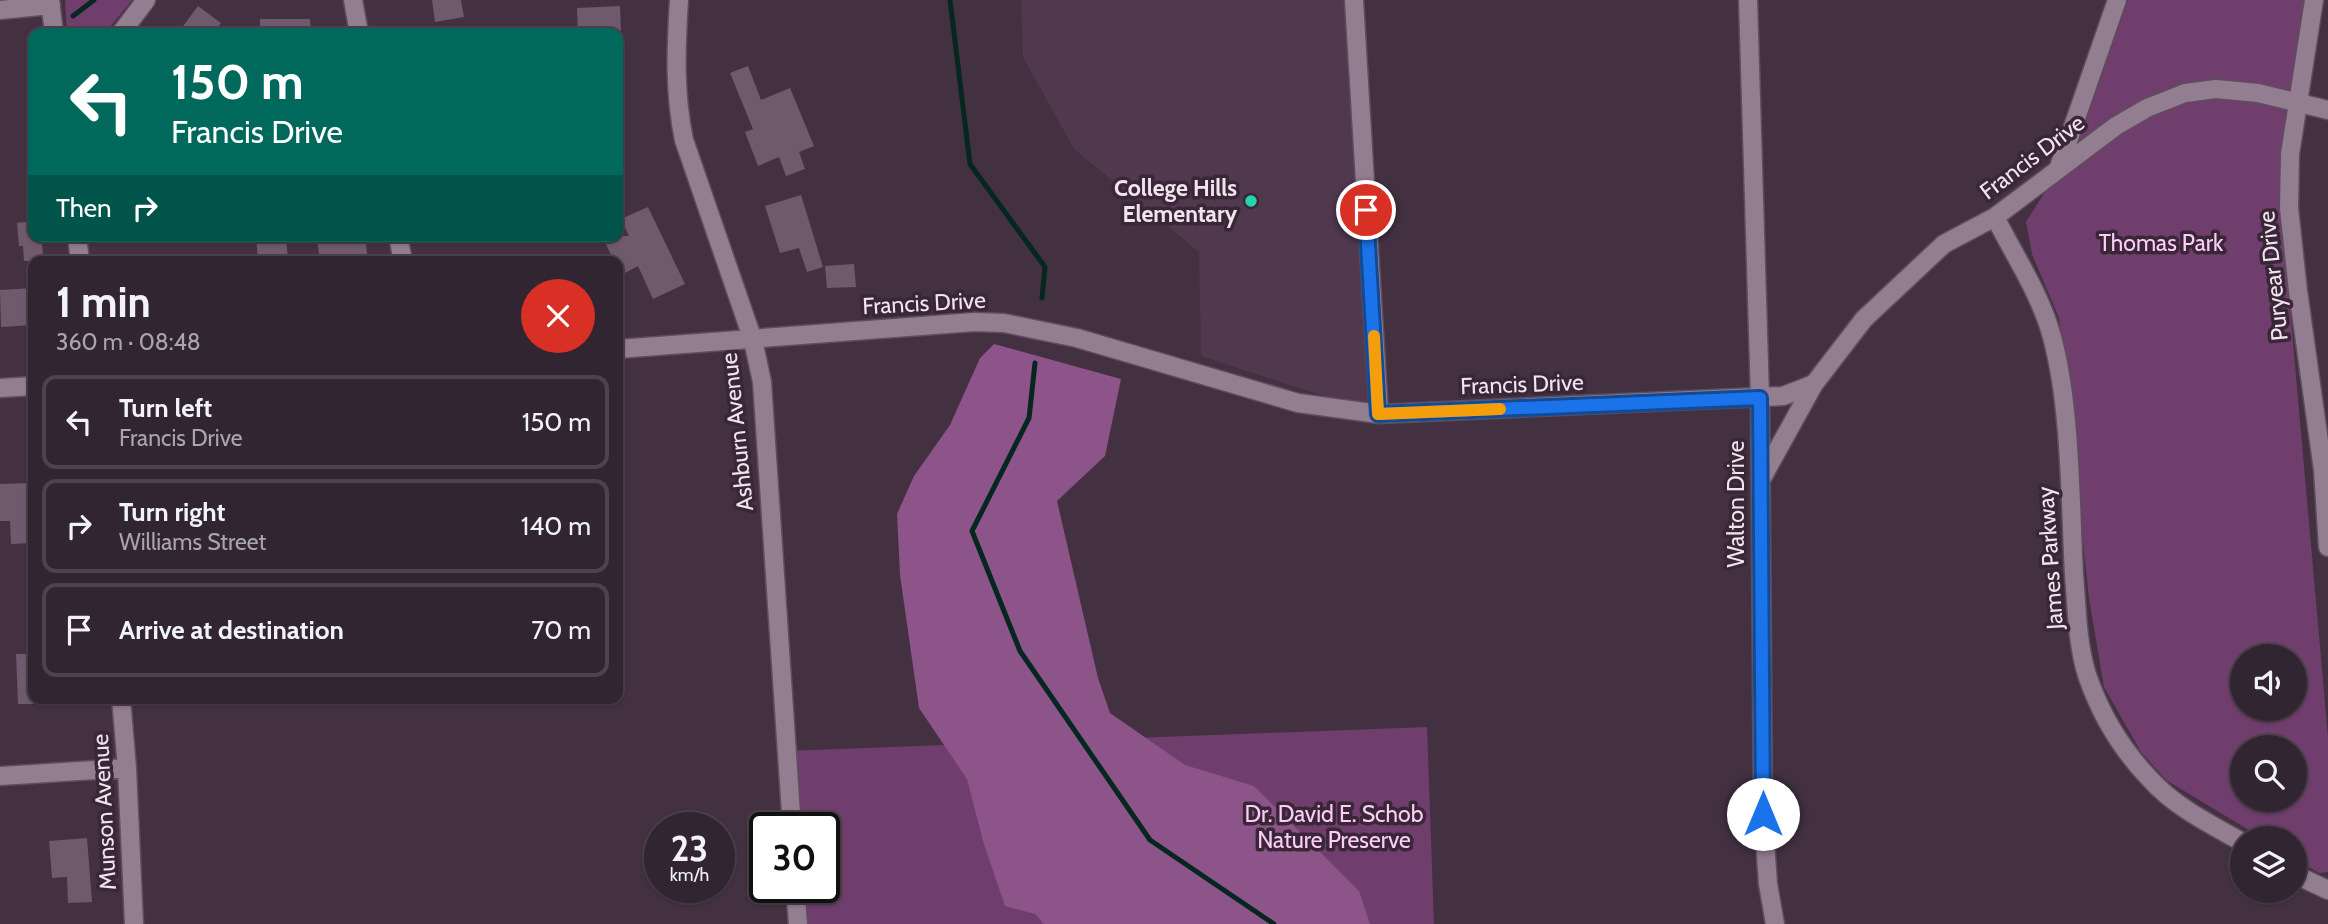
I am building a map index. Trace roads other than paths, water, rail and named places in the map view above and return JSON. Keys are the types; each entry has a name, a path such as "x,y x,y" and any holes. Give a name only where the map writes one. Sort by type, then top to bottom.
{"street":[{"path":"125,28 146,0"},
{"path":"353,0 358,28"},
{"name":"Ashburn Avenue","path":"679,0 675,71 678,111 684,140 753,340 762,382 791,812"},
{"path":"1354,0 1378,414"},
{"name":"Walton Drive","path":"1748,0 1760,398 1763,814 1768,884 1775,924"},
{"path":"2059,167 2117,0"},
{"name":"Puryear Drive","path":"2314,0 2290,154 2289,208 2323,470 2328,547"},
{"path":"0,10 50,2 53,28"},
{"name":"Francis Drive","path":"623,349 974,322 1004,323 1077,338 1298,403 1378,414 1783,396 1814,384 1864,319 1944,244 1995,217 2129,117 2165,99 2216,89 2258,93 2328,110"},
{"name":"James Parkway","path":"1995,217 2039,303 2052,336 2062,395 2077,622 2087,673 2101,710 2121,743 2151,781 2190,812 2230,835"},
{"path":"1761,481 1814,384"},
{"path":"0,388 28,386"},
{"name":"Munson Avenue","path":"122,704 134,924"},
{"path":"0,776 127,768"},
{"path":"2307,880 2328,890"},
{"path":"796,903 798,924"}],"waterway":[{"path":"73,16 94,0"},
{"path":"950,0 970,164 1045,267 1042,298"},
{"path":"1035,363 1029,418 972,531 1020,651 1150,840 1274,924"}],"place":[{"name":"College Hills Elementary","path":"1251,201"}],"park label":[{"name":"Thomas Park","path":"2161,243"},
{"name":"Dr. David E. Schob Nature Preserve","path":"1334,827"}]}
